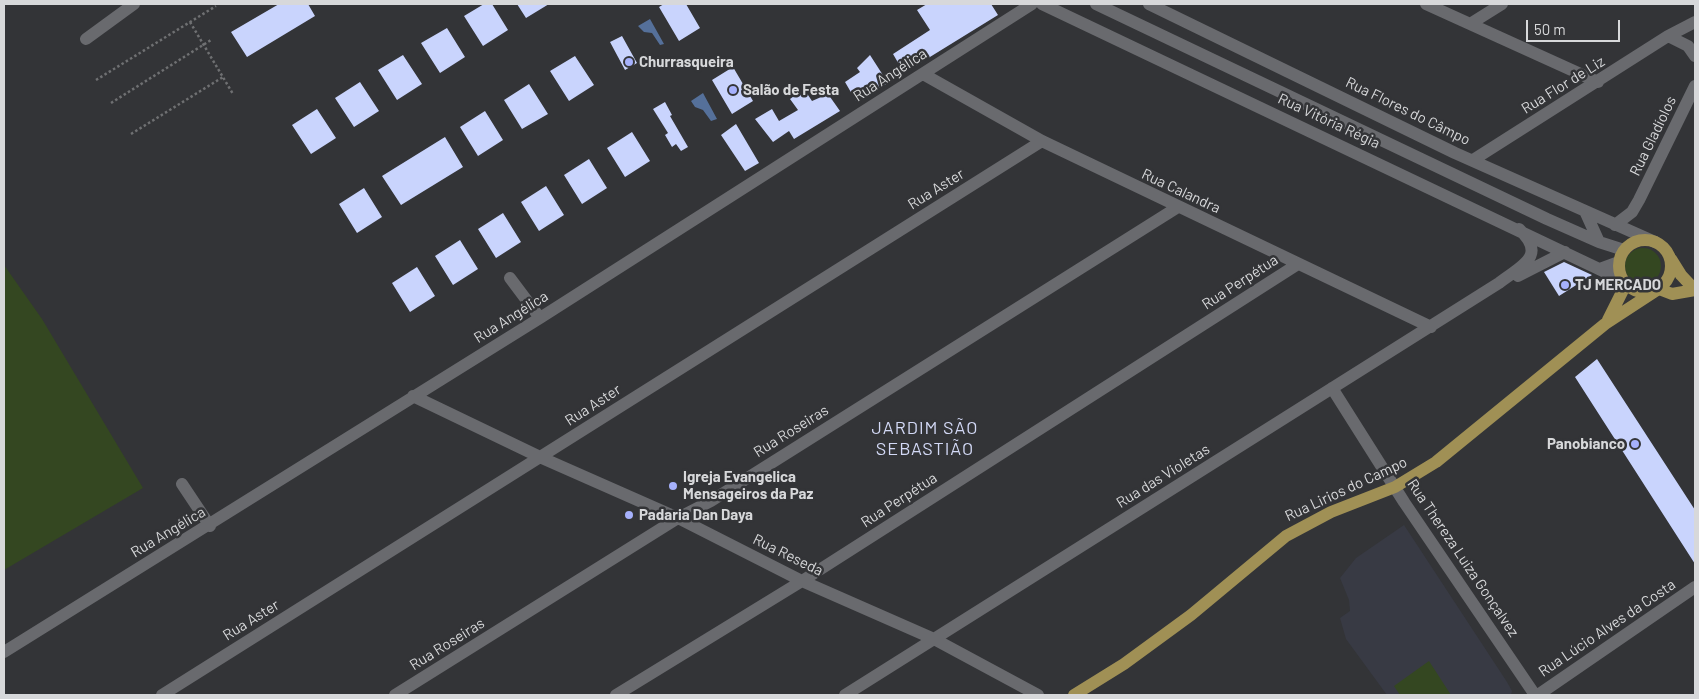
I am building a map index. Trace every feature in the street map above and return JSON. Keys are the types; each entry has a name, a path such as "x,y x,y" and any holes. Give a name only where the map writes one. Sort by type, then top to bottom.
{"main road":[{"path":"1671,259 1671,272 1666,282 1658,289 1644,293 1624,282 1622,256 1632,243 1642,240 1655,242 1663,247 1671,259 1681,274 1695,290"},
{"name":"Rua Lirios do Campo","path":"1605,324 1618,304 1624,282"},
{"path":"1658,289 1672,294 1695,290"},
{"name":"Rua Lirios do Campo","path":"1074,695 1124,664 1191,615 1286,536 1325,514 1395,487 1436,462 1605,324 1658,289"}],"street":[{"path":"86,39 134,4"},
{"name":"Rua Angélica","path":"4,652 210,526 413,396 540,318 1032,4"},
{"name":"Rua Vitória Régia","path":"1042,4 1600,269"},
{"path":"1096,4 1599,242 1622,256 1600,269"},
{"name":"Rua Flores do Câmpo","path":"1149,4 1473,160 1655,242"},
{"path":"1426,4 1598,82"},
{"path":"1470,24 1502,4"},
{"name":"Rua Flor de Liz","path":"1473,160 1668,36 1695,22"},
{"path":"1668,36 1688,46 1695,56"},
{"name":"Rua Calandra","path":"923,74 1042,141 1431,327"},
{"name":"Rua Gladíolos","path":"1615,225 1632,212 1639,200 1695,86"},
{"name":"Rua Aster","path":"162,695 542,458 1042,141"},
{"name":"Rua Gladíolos","path":"1636,234 1639,200"},
{"name":"Rua Roseiras","path":"395,695 678,518 711,500 1178,207"},
{"path":"1585,212 1599,242"},
{"name":"Rua das Violetas","path":"844,695 1499,283 1526,262 1532,252 1532,242 1519,229"},
{"name":"Rua das Violetas","path":"1499,283 1514,279 1565,252"},
{"name":"Rua Perpétua","path":"616,695 802,581 1298,264"},
{"path":"1600,269 1624,282"},
{"path":"510,278 540,318"},
{"name":"Rua Thereza Luiza Gonçalvez","path":"1332,388 1395,487 1536,695"},
{"name":"Rua Reseda","path":"413,396 542,458 678,518 802,581 934,640 1038,695"},
{"path":"182,484 210,526"},
{"name":"Rua Lúcio Alves da Costa","path":"1536,695 1695,587"}],"path":[{"path":"96,80 216,6"},
{"path":"190,22 233,94"},
{"path":"111,103 211,40"},
{"path":"131,134 223,77"}],"shaded area":[{"path":"1404,525 1507,682 1512,691 1511,695 1387,695 1346,639 1340,618 1350,611 1349,600 1340,578 1356,558"}],"green space":[{"path":"1643,248 1650,249 1656,253 1660,259 1660,273 1656,279 1650,283 1643,284 1636,283 1630,279 1626,273 1625,266 1626,259 1630,253 1636,249"},
{"path":"4,265 42,319 143,488 4,570"},
{"path":"1429,661 1451,695 1400,695 1394,686"}],"water":[{"path":"650,19 664,44 660,45 652,33 644,32 638,26"},
{"path":"703,93 717,119 711,121 703,110 695,107 691,101"}],"building":[{"path":"279,4 308,4 315,16 247,57 231,32"},
{"path":"484,4 492,4 508,30 483,46 464,16"},
{"path":"517,4 549,4 526,18"},
{"path":"664,4 686,4 700,28 679,41 659,7"},
{"path":"927,4 991,4 998,15 904,73 893,54 930,30 917,10"},
{"path":"447,28 465,57 440,73 421,43"},
{"path":"622,36 637,63 625,70 610,42"},
{"path":"403,55 422,84 397,100 378,70"},
{"path":"870,55 888,83 856,101 845,82 860,72 857,68"},
{"path":"575,56 594,85 569,101 550,71"},
{"name":"Salão de Festa","path":"733,67 753,101 732,114 712,80"},
{"path":"360,82 379,111 354,127 335,98"},
{"path":"529,84 548,114 522,129 504,100"},
{"path":"804,89 812,101 828,94 840,111 794,139 789,131 773,142 755,119 772,109 779,121 798,110 790,99"},
{"path":"665,102 672,115 670,116 688,147 681,151 676,144 672,147 665,135 668,133 653,109"},
{"path":"317,109 336,138 311,154 292,125"},
{"path":"485,111 503,140 478,156 460,127"},
{"path":"736,124 759,163 745,171 721,135"},
{"path":"632,132 650,161 625,177 607,148"},
{"path":"445,137 463,167 401,205 382,176"},
{"path":"589,159 607,188 582,204 564,175"},
{"path":"546,186 564,215 539,231 521,202"},
{"path":"364,188 382,217 357,233 339,204"},
{"path":"503,213 521,242 496,258 478,229"},
{"path":"460,240 478,269 453,285 435,256"},
{"name":"TJ MERCADO","path":"1564,262 1592,275 1559,296 1544,272"},
{"path":"417,267 435,296 410,312 392,283"},
{"name":"Panobianco","path":"1597,359 1695,510 1695,564 1575,377"}],"place":[{"name":"Churrasqueira","path":"629,62"},
{"name":"Salão de Festa","path":"733,90"},
{"name":"TJ MERCADO","path":"1565,285"},
{"name":"Panobianco","path":"1635,444"},
{"name":"Igreja Evangelica Mensageiros da Paz","path":"673,486"},
{"name":"Padaria Dan Daya","path":"629,515"}],"district":[{"name":"JARDIM SÃO SEBASTIÃO","path":"925,438"}]}
